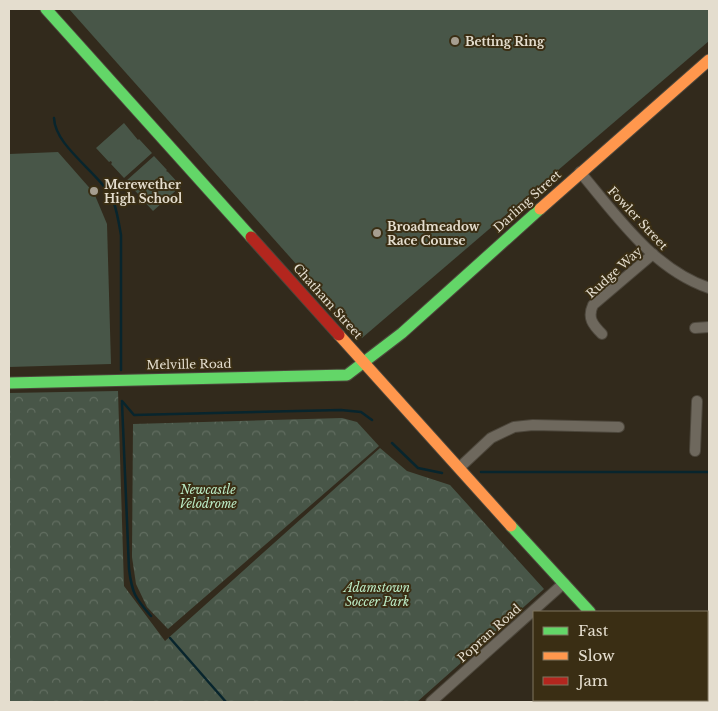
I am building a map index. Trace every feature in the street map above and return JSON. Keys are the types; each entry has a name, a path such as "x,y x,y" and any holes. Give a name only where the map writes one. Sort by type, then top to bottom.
{"street":[{"name":"Chatham Street","path":"46,9 589,611"},
{"name":"Darling Street","path":"365,363 709,60"},
{"name":"Fowler Street","path":"580,172 630,232 663,264 694,283 709,288"},
{"name":"Rudge Way","path":"602,334 591,322 590,316 593,305 653,254"},
{"path":"695,328 709,328"},
{"name":"Melville Road","path":"9,383 347,375 365,363"},
{"path":"695,451 697,401"},
{"path":"697,419 709,419"},
{"path":"459,468 491,438 514,427 533,425 619,428"},
{"name":"Popran Road","path":"431,702 564,583"}],"green space":[{"name":"Broadmeadow Race Course","path":"69,9 709,9 709,41 362,338"},
{"path":"124,123 152,153 124,178 111,164 111,161 109,162 96,148"},
{"path":"58,152 94,193 107,224 111,364 9,367 9,154"},
{"path":"154,156 181,186 153,211 140,197 142,195 139,195 126,181"},
{"name":"Adamstown Soccer Park","path":"118,391 124,586 165,641 380,448 407,471 450,485 544,589 417,702 9,702 9,393"},
{"name":"Newcastle Velodrome","path":"342,418 357,422 379,446 168,629 147,607 136,584 132,557 133,424"}],"waterway":[{"path":"54,118 56,129 62,139 107,190 116,208 121,235 121,370"},
{"path":"122,401 134,415 341,410 361,412 372,420"},
{"path":"122,403 131,584 135,595 151,616"},
{"path":"392,443 418,468 442,473"},
{"path":"481,472 709,472"},
{"path":"170,638 226,702"}],"traffic: fast":[{"path":"46,9 251,237"},
{"path":"9,383 347,375 402,333 540,209"},
{"path":"511,526 589,611"}],"traffic: slow":[{"path":"540,209 709,60"},
{"path":"339,335 511,526"}],"traffic: jam":[{"path":"251,237 339,335"}],"place":[{"name":"Betting Ring","path":"455,41"},
{"name":"Merewether High School","path":"94,191"},
{"name":"Broadmeadow Race Course","path":"377,233"}]}
